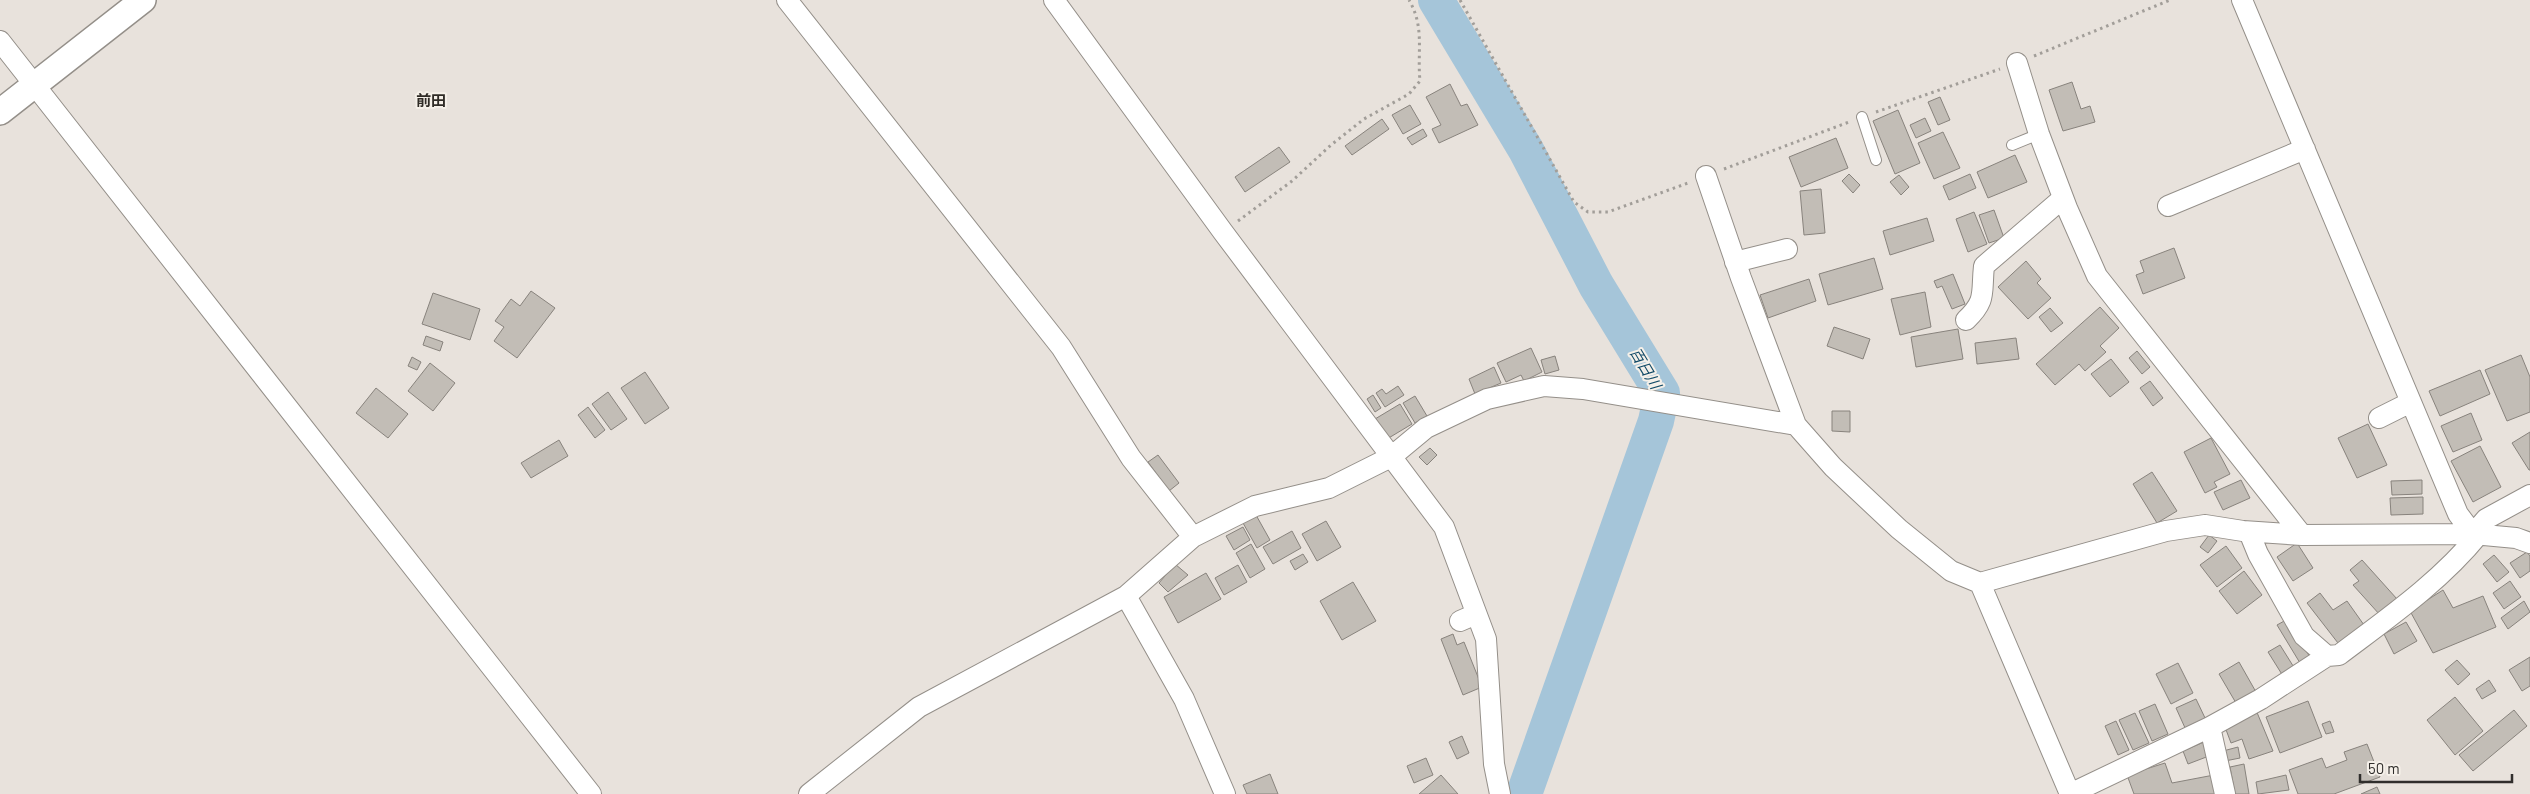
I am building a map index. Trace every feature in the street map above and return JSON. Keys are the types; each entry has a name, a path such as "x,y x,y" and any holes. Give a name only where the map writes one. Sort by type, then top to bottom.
{"street":[{"path":"0,112 143,0"},
{"path":"787,0 1060,347 1131,458 1193,537"},
{"path":"1054,0 1223,232 1444,527 1468,618 1486,639 1494,764 1500,794"},
{"path":"2242,0 2458,514 2476,534"},
{"path":"0,40 591,794"},
{"path":"2016,63 2039,134 2063,198 2097,276 2302,535"},
{"path":"2168,206 2305,149"},
{"path":"1706,176 1735,262 1796,425 1833,467 1899,528 1952,571 1980,583 2166,531 2205,525 2249,532 2302,535 2476,534 2516,538 2530,543"},
{"path":"1966,320 1979,307 1981,301 1984,266 2063,198"},
{"path":"1735,262 1787,249"},
{"path":"809,794 919,708 1126,596 1193,537 1255,506 1329,488 1391,457 1426,428 1468,406 1505,394 1544,386 1583,389 1796,425"},
{"path":"2379,418 2411,402"},
{"path":"1980,583 2070,794 2210,727 2261,700 2328,656 2339,655 2395,614 2460,556 2486,519 2530,495"},
{"path":"2249,532 2258,554 2304,636 2328,656"},
{"path":"1126,596 1184,700 1225,794"},
{"path":"2210,727 2225,794"}],"lane":[{"path":"1862,117 1876,160"},
{"path":"2012,144 2039,134"}],"path":[{"path":"1223,232 1292,181 1331,145 1364,119 1409,94 1420,81 1418,59 1421,34 1416,11 1409,0"},
{"path":"1460,0 1574,202 1588,212 1608,212 1862,117 2016,63 2170,0"}],"building":[{"path":"2072,82 2081,109 2090,106 2095,122 2063,131 2049,90"},
{"path":"1450,84 1461,106 1467,104 1478,125 1439,143 1432,129 1441,125 1426,97"},
{"path":"1940,97 1950,120 1938,125 1928,102"},
{"path":"1410,105 1421,124 1403,134 1392,115"},
{"path":"1898,110 1920,163 1895,174 1873,121"},
{"path":"1925,118 1931,131 1916,138 1910,125"},
{"path":"1382,119 1389,129 1352,155 1345,146"},
{"path":"1423,129 1427,136 1412,145 1407,138"},
{"path":"1943,132 1960,168 1934,179 1918,143"},
{"path":"1836,138 1848,168 1801,187 1789,157"},
{"path":"1279,147 1290,162 1245,192 1235,177"},
{"path":"2015,155 2027,182 1988,198 1977,172"},
{"path":"1849,174 1860,185 1853,193 1842,181"},
{"path":"1970,174 1976,188 1949,200 1943,186"},
{"path":"1899,175 1909,187 1901,195 1890,182"},
{"path":"1821,189 1825,233 1804,235 1800,191"},
{"path":"1994,210 2004,238 1989,243 1979,215"},
{"path":"1974,212 1987,244 1968,252 1956,219"},
{"path":"1927,218 1934,241 1890,255 1883,231"},
{"path":"2174,248 2185,278 2143,294 2136,275 2144,272 2140,261"},
{"path":"1874,258 1883,289 1828,305 1819,274"},
{"path":"2026,261 2041,279 2037,283 2051,298 2028,319 1998,287"},
{"path":"1953,274 1965,304 1952,309 1942,286 1937,288 1934,281"},
{"path":"1809,279 1816,301 1768,318 1760,295"},
{"path":"531,291 555,308 517,358 494,341 504,327 495,321 511,299 520,306"},
{"path":"1925,292 1931,327 1900,335 1891,299"},
{"path":"433,293 480,309 470,340 422,324"},
{"path":"2100,307 2119,328 2100,346 2106,352 2085,371 2079,364 2055,385 2036,364"},
{"path":"2050,308 2063,323 2051,332 2039,317"},
{"path":"1834,327 1870,339 1863,359 1827,346"},
{"path":"1958,329 1963,359 1916,367 1911,337"},
{"path":"426,336 443,342 440,351 423,345"},
{"path":"2016,338 2019,359 1977,364 1975,343"},
{"path":"1531,348 1542,372 1524,381 1521,375 1506,382 1497,363"},
{"path":"2137,351 2150,367 2142,374 2129,358"},
{"path":"2521,355 2530,377 2530,412 2507,421 2485,370"},
{"path":"1555,356 1559,370 1545,374 1541,360"},
{"path":"412,357 421,362 417,370 408,366"},
{"path":"2111,359 2129,382 2110,397 2091,374"},
{"path":"430,363 455,383 433,411 408,391"},
{"path":"1494,367 1501,383 1475,394 1469,379"},
{"path":"2480,370 2490,394 2440,416 2429,391"},
{"path":"645,372 669,408 645,424 621,388"},
{"path":"2150,381 2163,398 2153,406 2140,388"},
{"path":"1398,386 1404,395 1385,407 1376,393 1382,389 1386,394"},
{"path":"376,388 408,414 388,438 356,413"},
{"path":"608,392 627,419 611,430 592,404"},
{"path":"1373,395 1381,408 1375,412 1367,399"},
{"path":"1415,396 1427,416 1415,423 1403,403"},
{"path":"1400,404 1412,424 1387,439 1375,419"},
{"path":"588,407 605,430 595,438 578,415"},
{"path":"1832,411 1850,411 1850,432 1832,431"},
{"path":"2471,413 2482,440 2453,452 2441,426"},
{"path":"2368,424 2387,465 2357,478 2338,438"},
{"path":"2530,432 2530,470 2529,470 2512,443"},
{"path":"2211,438 2230,474 2214,482 2217,487 2205,493 2184,452"},
{"path":"559,440 568,456 531,478 521,463"},
{"path":"2480,446 2501,487 2473,502 2451,461"},
{"path":"1430,448 1437,455 1427,465 1419,457"},
{"path":"1158,455 1179,483 1169,491 1148,462"},
{"path":"2152,472 2177,511 2157,523 2133,484"},
{"path":"2241,480 2250,498 2223,510 2214,492"},
{"path":"2422,480 2422,494 2392,495 2391,481"},
{"path":"2423,497 2423,514 2391,515 2390,498"},
{"path":"1256,515 1270,540 1257,548 1243,523"},
{"path":"1326,521 1341,547 1317,561 1302,534"},
{"path":"1243,527 1250,540 1234,550 1226,536"},
{"path":"1292,531 1301,548 1273,564 1263,547"},
{"path":"2209,535 2217,541 2208,553 2200,547"},
{"path":"2297,543 2313,568 2293,581 2277,557"},
{"path":"1251,544 1265,569 1250,578 1236,553"},
{"path":"2226,546 2242,568 2217,587 2200,565"},
{"path":"2527,552 2530,556 2530,571 2520,578 2510,563"},
{"path":"1303,554 1308,562 1295,570 1290,561"},
{"path":"2494,555 2509,572 2497,582 2483,564"},
{"path":"2362,560 2397,599 2380,615 2353,585 2359,581 2350,570"},
{"path":"1175,564 1188,575 1168,592 1159,583"},
{"path":"1238,565 1247,582 1224,595 1215,578"},
{"path":"2244,571 2262,595 2237,614 2219,591"},
{"path":"1206,573 1221,599 1178,623 1164,597"},
{"path":"2510,581 2521,597 2504,609 2493,593"},
{"path":"1353,582 1376,621 1342,640 1320,601"},
{"path":"2443,590 2453,608 2483,596 2496,627 2433,653 2410,611"},
{"path":"2320,593 2333,610 2347,601 2364,625 2338,643 2307,603"},
{"path":"2524,601 2530,612 2508,629 2501,618"},
{"path":"2286,620 2310,657 2300,663 2277,625"},
{"path":"2406,622 2417,641 2394,654 2384,634"},
{"path":"1453,634 1457,645 1464,642 1482,687 1463,695 1441,639"},
{"path":"2280,645 2295,669 2283,676 2268,652"},
{"path":"2530,657 2530,686 2522,691 2509,670"},
{"path":"2457,660 2470,674 2458,685 2445,670"},
{"path":"2239,662 2256,692 2236,703 2219,674"},
{"path":"2178,663 2193,693 2171,704 2156,674"},
{"path":"2489,680 2496,691 2482,699 2476,689"},
{"path":"2455,697 2483,731 2455,755 2427,720"},
{"path":"2196,699 2206,720 2186,730 2176,708"},
{"path":"2308,701 2322,737 2280,753 2266,717"},
{"path":"2155,704 2168,734 2152,741 2139,711"},
{"path":"2256,710 2273,751 2249,759 2242,739 2231,743 2225,727"},
{"path":"2514,710 2527,726 2473,771 2459,755"},
{"path":"2135,713 2149,743 2133,750 2119,720"},
{"path":"2116,721 2129,750 2118,755 2105,726"},
{"path":"2330,721 2334,732 2326,734 2322,724"},
{"path":"1462,736 1469,753 1457,759 1449,742"},
{"path":"2204,742 2209,756 2188,764 2183,751"},
{"path":"2367,744 2380,777 2334,794 2298,794 2289,770 2322,758 2326,768 2347,760 2344,752"},
{"path":"2238,747 2240,758 2225,761 2223,751"},
{"path":"1426,758 1433,775 1414,783 1407,766"},
{"path":"2165,763 2172,783 2214,775 2217,794 2134,794 2127,775"},
{"path":"2244,764 2249,794 2235,794 2230,767"},
{"path":"1270,774 1278,794 1247,794 1243,785"},
{"path":"1441,775 1458,794 1419,794"},
{"path":"2286,775 2289,790 2258,794 2256,782"},
{"path":"2377,787 2380,794 2361,794"}],"waterway":[{"name":"百日川","path":"1436,0 1526,150 1596,285 1662,393 1656,421 1524,794"}],"district":[{"name":"前田","path":"431,100"}]}
